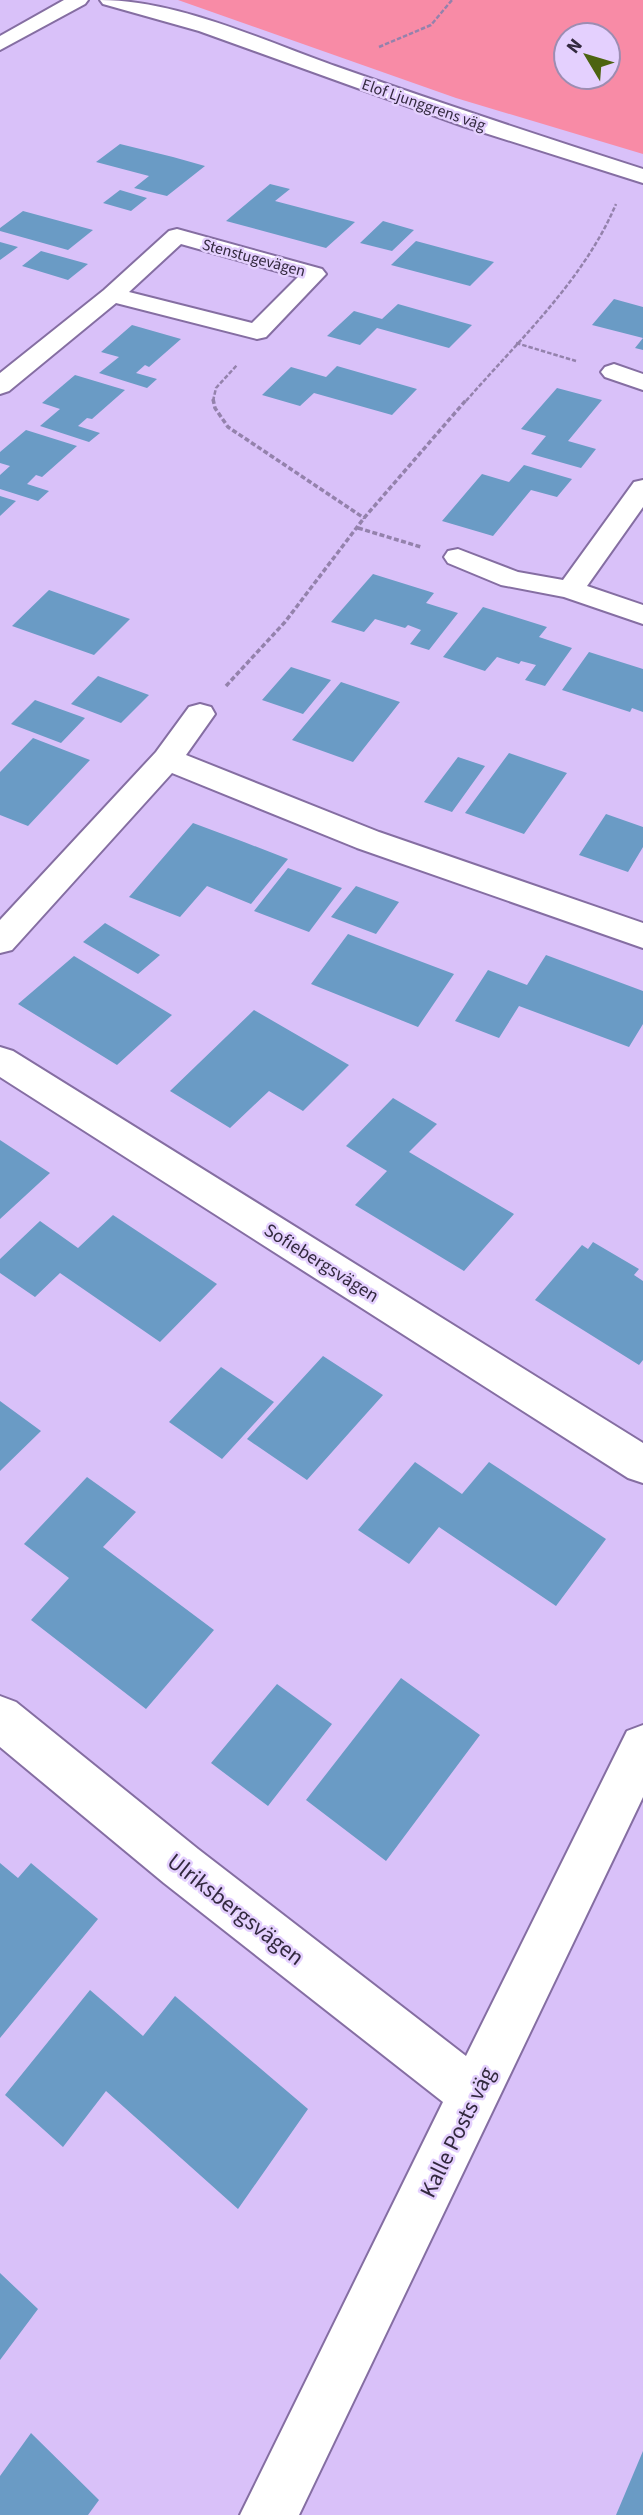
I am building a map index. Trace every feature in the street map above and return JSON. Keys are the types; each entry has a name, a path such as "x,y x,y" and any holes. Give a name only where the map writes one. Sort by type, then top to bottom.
{"street":[{"path":"0,44 78,0"},
{"name":"Elof Ljunggrens väg","path":"110,0 206,27 312,66 643,176"},
{"name":"Elof Ljunggrens väg","path":"161,0 206,27"},
{"name":"Stenstugevägen","path":"0,386 112,295 177,236 314,274 257,332 112,295"},
{"path":"614,373 643,382"},
{"path":"570,590 643,488"},
{"path":"457,557 512,579 570,590 643,614"},
{"path":"0,941 167,759 201,714"},
{"path":"167,759 368,840 643,936"},
{"name":"Sofiebergsvägen","path":"0,1060 643,1465"},
{"name":"Ulriksbergsvägen","path":"0,1718 181,1866 475,2095"},
{"name":"Kalle Posts väg","path":"269,2515 643,1747"}],"path":[{"path":"312,66 388,44 431,25 452,0"},
{"path":"201,714 285,622 365,518 590,255 620,196"},
{"path":"516,343 614,373"},
{"path":"238,363 214,388 211,398 216,411 228,427 365,518"},
{"path":"358,528 457,557"}],"shaded area":[{"path":"178,0 643,0 643,154 456,98"}],"building":[{"path":"120,144 205,166 167,196 134,188 149,176 96,162"},
{"path":"270,184 290,189 275,201 355,222 326,248 226,221"},
{"path":"120,190 147,198 131,211 103,203"},
{"path":"23,211 93,230 68,250 0,231 0,228"},
{"path":"383,221 414,230 392,251 360,243"},
{"path":"416,241 494,262 470,286 391,265"},
{"path":"0,242 18,247 0,260"},
{"path":"41,251 88,264 68,280 22,266"},
{"path":"614,299 643,307 643,338 592,325"},
{"path":"398,304 472,325 449,348 377,328 360,345 327,336 354,311 382,319"},
{"path":"132,325 181,339 149,367 145,365 136,373 157,379 147,388 99,373 119,357 101,352"},
{"path":"643,338 643,350 635,348"},
{"path":"337,366 417,389 392,415 314,393 300,406 262,395 291,367 326,377"},
{"path":"75,375 125,390 92,419 87,418 78,426 100,433 89,442 40,426 60,409 42,403"},
{"path":"557,388 602,400 568,441 596,449 581,468 531,454 546,436 521,429"},
{"path":"26,430 77,446 42,477 36,475 27,484 49,491 38,501 0,489 0,475 10,466 0,463 0,452"},
{"path":"524,465 572,479 557,497 531,490 493,536 442,521 482,474 509,482"},
{"path":"0,496 16,501 0,516"},
{"path":"373,574 434,593 426,603 458,613 429,650 410,644 421,630 408,625 405,628 375,619 364,632 331,622"},
{"path":"49,590 130,619 94,655 12,626"},
{"path":"483,607 547,627 539,637 572,648 545,686 525,680 536,665 521,661 519,664 497,657 485,671 443,657"},
{"path":"589,652 643,669 643,712 632,708 630,712 562,690"},
{"path":"291,667 331,680 303,714 262,700"},
{"path":"98,676 149,695 121,723 71,704"},
{"path":"341,682 400,702 353,762 292,740"},
{"path":"35,700 85,718 61,743 11,724"},
{"path":"33,738 90,760 28,826 0,815 0,772"},
{"path":"509,753 567,773 524,834 465,813"},
{"path":"458,757 485,766 452,812 424,802"},
{"path":"606,814 643,827 643,847 628,872 579,855"},
{"path":"193,823 288,859 251,904 207,886 180,917 129,897"},
{"path":"288,868 342,888 309,932 254,911"},
{"path":"356,886 399,902 376,934 331,917"},
{"path":"105,923 160,955 138,974 83,942"},
{"path":"348,934 454,974 418,1027 311,984"},
{"path":"546,955 643,991 643,1024 629,1047 519,1006 499,1038 455,1021 488,970 527,985"},
{"path":"74,956 172,1015 117,1065 18,1004"},
{"path":"254,1010 349,1065 303,1111 269,1091 230,1128 170,1091"},
{"path":"393,1098 437,1124 409,1152 514,1214 464,1271 355,1205 387,1171 346,1146"},
{"path":"0,1140 50,1173 0,1219"},
{"path":"113,1215 217,1284 160,1342 60,1273 35,1297 0,1273 0,1259 40,1221 78,1248"},
{"path":"593,1242 639,1269 634,1275 643,1281 643,1360 639,1365 535,1300 582,1245 588,1249"},
{"path":"323,1356 383,1395 307,1480 247,1439"},
{"path":"221,1367 274,1402 222,1459 169,1422"},
{"path":"0,1401 41,1431 0,1471"},
{"path":"415,1462 462,1494 489,1462 606,1539 556,1606 439,1527 409,1564 358,1530"},
{"path":"87,1477 136,1512 103,1547 214,1630 146,1709 31,1620 69,1578 24,1544"},
{"path":"401,1678 480,1735 386,1861 306,1800"},
{"path":"277,1684 332,1724 268,1806 211,1763"},
{"path":"0,1863 18,1878 31,1863 98,1919 0,2038"},
{"path":"90,1990 143,2036 175,1996 308,2109 238,2209 106,2091 63,2147 5,2095"},
{"path":"0,2273 38,2309 0,2360"},
{"path":"31,2433 99,2500 88,2515 0,2515 0,2476"},
{"path":"643,2451 643,2515 616,2515"}]}
